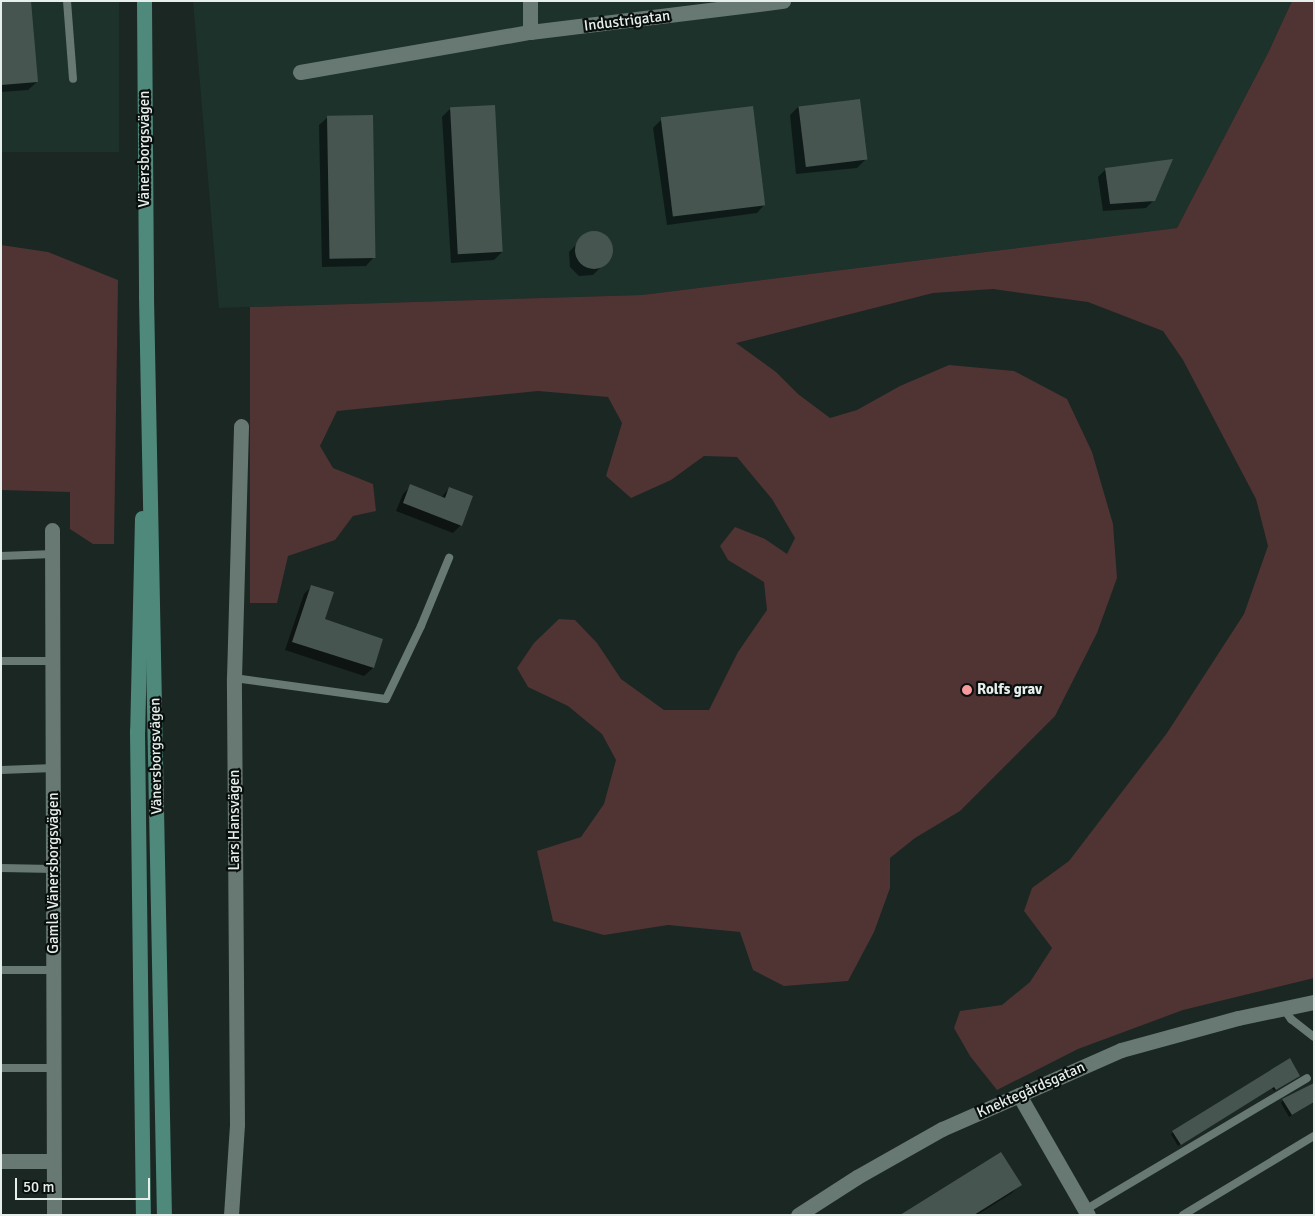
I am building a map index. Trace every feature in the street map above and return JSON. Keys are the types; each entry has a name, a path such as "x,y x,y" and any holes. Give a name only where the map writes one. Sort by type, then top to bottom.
{"main road":[{"name":"Vänersborgsvägen","path":"144,1 146,297 164,1215"},
{"name":"Vänersborgsvägen","path":"143,1215 137,731 146,297"}],"street":[{"path":"530,1 530,32"},
{"name":"Industrigatan","path":"300,72 530,32 783,1"},
{"name":"Lars Hansvägen","path":"231,1215 238,1124 234,678 241,426"},
{"name":"Gamla Vänersborgsvägen","path":"52,530 54,661 54,1215"},
{"name":"Knektegårdsgatan","path":"798,1215 857,1178 942,1129 1121,1050 1238,1018 1314,1002"},
{"path":"1019,1095 1086,1213"},
{"path":"1,1161 53,1161"}],"lane":[{"path":"68,1 73,80"},
{"path":"1,556 53,554"},
{"path":"234,678 386,699 421,626 449,558"},
{"path":"1,661 54,661"},
{"path":"1,770 54,768"},
{"path":"1,868 54,869"},
{"path":"1,970 54,970"},
{"path":"1283,1008 1291,1020 1314,1037"},
{"path":"2,1068 53,1068"},
{"path":"1086,1213 1307,1078"},
{"path":"1183,1215 1314,1136"}],"shaded area":[{"path":"1,1 119,1 119,152 1,152"},
{"path":"193,1 1292,1 1269,51 1177,228 642,295 219,308"},
{"path":"1292,1 1314,1 1314,978 1183,1010 1078,1049 997,1090 970,1056 954,1028 960,1011 1002,1005 1030,982 1052,948 1024,911 1032,888 1069,861 1167,733 1244,614 1268,546 1256,499 1183,360 1163,331 1088,302 993,289 933,293 736,343 776,372 798,394 830,418 857,410 900,386 949,365 1014,371 1067,399 1092,452 1113,524 1117,578 1097,633 1055,716 960,811 915,838 890,858 890,888 874,932 848,981 784,986 753,970 740,932 668,925 604,935 553,921 537,851 581,837 604,804 616,760 602,734 568,706 528,687 517,668 534,643 559,619 575,620 597,643 621,679 664,710 709,710 738,652 767,610 764,582 728,560 720,546 735,527 765,539 787,554 795,538 772,499 737,457 704,456 671,480 631,498 606,476 622,423 608,397 538,391 337,411 320,446 333,468 373,484 376,511 353,516 335,540 288,556 277,603 250,603 250,307 642,295 1177,228 1269,51"},
{"path":"1,245 48,252 118,280 114,544 93,544 70,529 70,492 1,490"}],"building":[{"path":"1,1 31,1 38,82 1,85"},
{"path":"860,99 867,160 806,167 798,107"},
{"path":"495,105 503,252 458,254 450,107"},
{"path":"753,106 765,205 673,217 661,117"},
{"path":"373,115 375,258 330,259 327,116"},
{"path":"1173,159 1155,201 1110,204 1105,168"},
{"path":"594,231 608,236 613,250 608,264 594,269 580,264 575,250 580,236"},
{"path":"410,484 445,498 449,487 473,496 462,526 403,503"},
{"path":"311,585 334,592 325,619 383,639 374,668 292,642"},
{"path":"1290,1058 1300,1076 1276,1090 1274,1087 1181,1145 1172,1131"},
{"path":"1314,1083 1314,1102 1292,1115 1282,1099"},
{"path":"1001,1152 1022,1185 974,1215 900,1215"}],"place":[{"name":"Rolfs grav","path":"967,690"}]}
